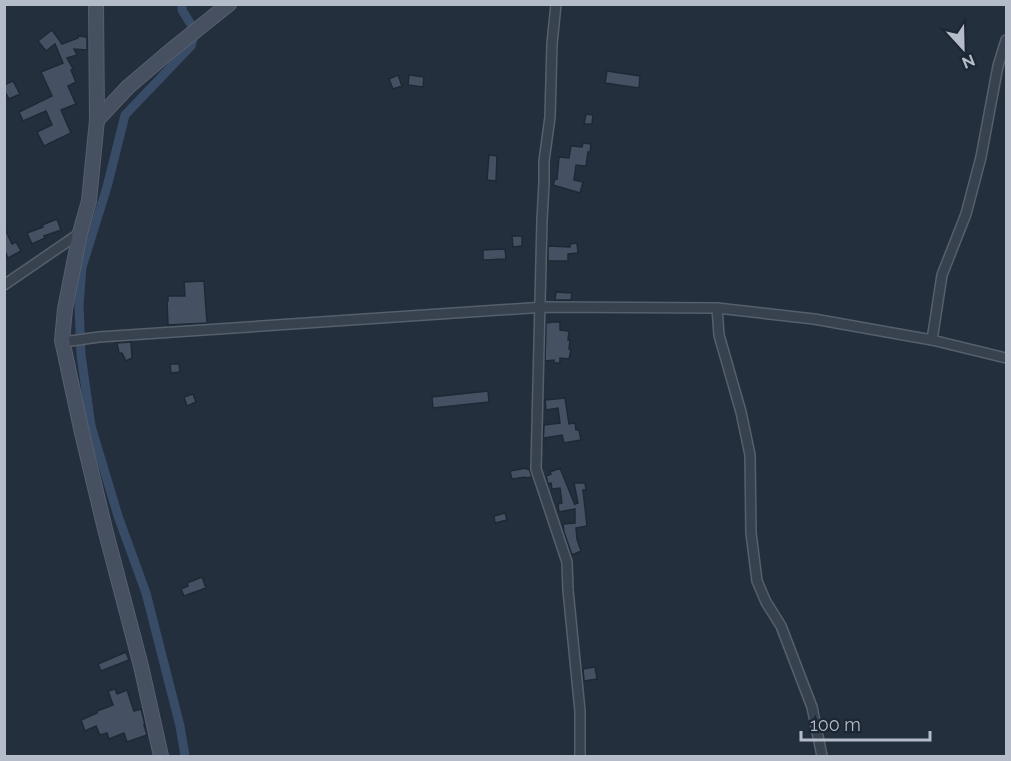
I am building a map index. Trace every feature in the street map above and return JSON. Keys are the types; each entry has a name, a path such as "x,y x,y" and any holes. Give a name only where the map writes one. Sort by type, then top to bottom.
{"main road":[{"path":"96,4 97,120 89,201 80,233 65,309 66,341 82,433 141,666 161,756"},
{"path":"97,120 128,87 168,52 226,7"}],"street":[{"path":"556,4 552,44 550,117 544,161 536,469 567,562 580,711 580,756"},
{"path":"932,340 942,275 966,214 981,156 998,66 1006,40"},
{"path":"4,285 80,233"},
{"path":"66,341 540,308 717,308 814,319 932,340 1006,358"},
{"path":"717,308 718,335 741,412 750,454 751,533 757,580 766,602 781,626 812,707 822,756"}],"building":[{"path":"52,30 62,44 78,36 87,37 87,50 74,49 77,55 67,58 76,82 68,86 76,104 61,110 71,133 44,146 37,132 52,125 46,111 23,121 19,112 52,96 41,72 63,63 55,44 46,51 38,41"},
{"path":"607,71 640,76 639,88 605,83"},
{"path":"398,75 402,86 393,89 389,79"},
{"path":"409,75 424,77 423,87 408,85"},
{"path":"13,81 20,94 9,99 4,85"},
{"path":"586,114 593,115 592,124 584,124"},
{"path":"583,143 591,144 586,166 576,165 574,180 583,182 580,193 553,185 557,179 559,157 569,158 571,146 582,147"},
{"path":"489,155 497,156 496,181 487,180"},
{"path":"57,219 61,230 44,236 45,238 32,244 27,233"},
{"path":"4,227 12,244 16,242 21,251 8,258 4,249"},
{"path":"512,236 522,236 522,246 513,247"},
{"path":"577,243 578,253 568,254 568,261 548,261 548,246 570,247 570,244"},
{"path":"505,249 506,259 483,260 483,250"},
{"path":"204,281 207,323 168,325 168,296 185,296 184,282"},
{"path":"556,292 572,293 571,300 555,300"},
{"path":"560,322 560,330 569,331 568,340 570,340 569,349 571,350 569,359 560,358 560,363 554,363 554,360 545,361 546,323"},
{"path":"131,342 132,358 126,361 122,353 119,353 117,343"},
{"path":"170,364 179,364 180,372 171,373"},
{"path":"488,391 489,402 433,408 432,397"},
{"path":"193,394 196,402 187,406 184,397"},
{"path":"565,398 569,424 575,423 581,440 564,443 562,435 545,438 545,446 543,446 544,425 560,423 558,408 546,410 545,400"},
{"path":"560,468 575,505 578,503 574,483 585,483 586,490 583,490 587,526 576,528 581,551 572,555 563,524 575,523 575,509 559,512 558,504 562,503 560,488 552,489 546,476"},
{"path":"529,469 532,477 512,479 510,471"},
{"path":"505,513 507,520 495,523 494,516"},
{"path":"202,577 206,588 184,596 181,589 188,586 187,583"},
{"path":"126,652 129,660 101,671 98,664"},
{"path":"595,667 597,679 584,681 583,669"},
{"path":"115,689 117,694 127,690 134,711 141,709 147,735 127,742 124,733 109,739 107,733 100,735 96,726 85,731 81,720 113,705 108,691"}],"waterway":[{"path":"182,4 182,10 195,31 191,46 125,115 107,187 82,267 79,305 81,355 91,426 118,516 146,593 180,726 185,756"}]}
